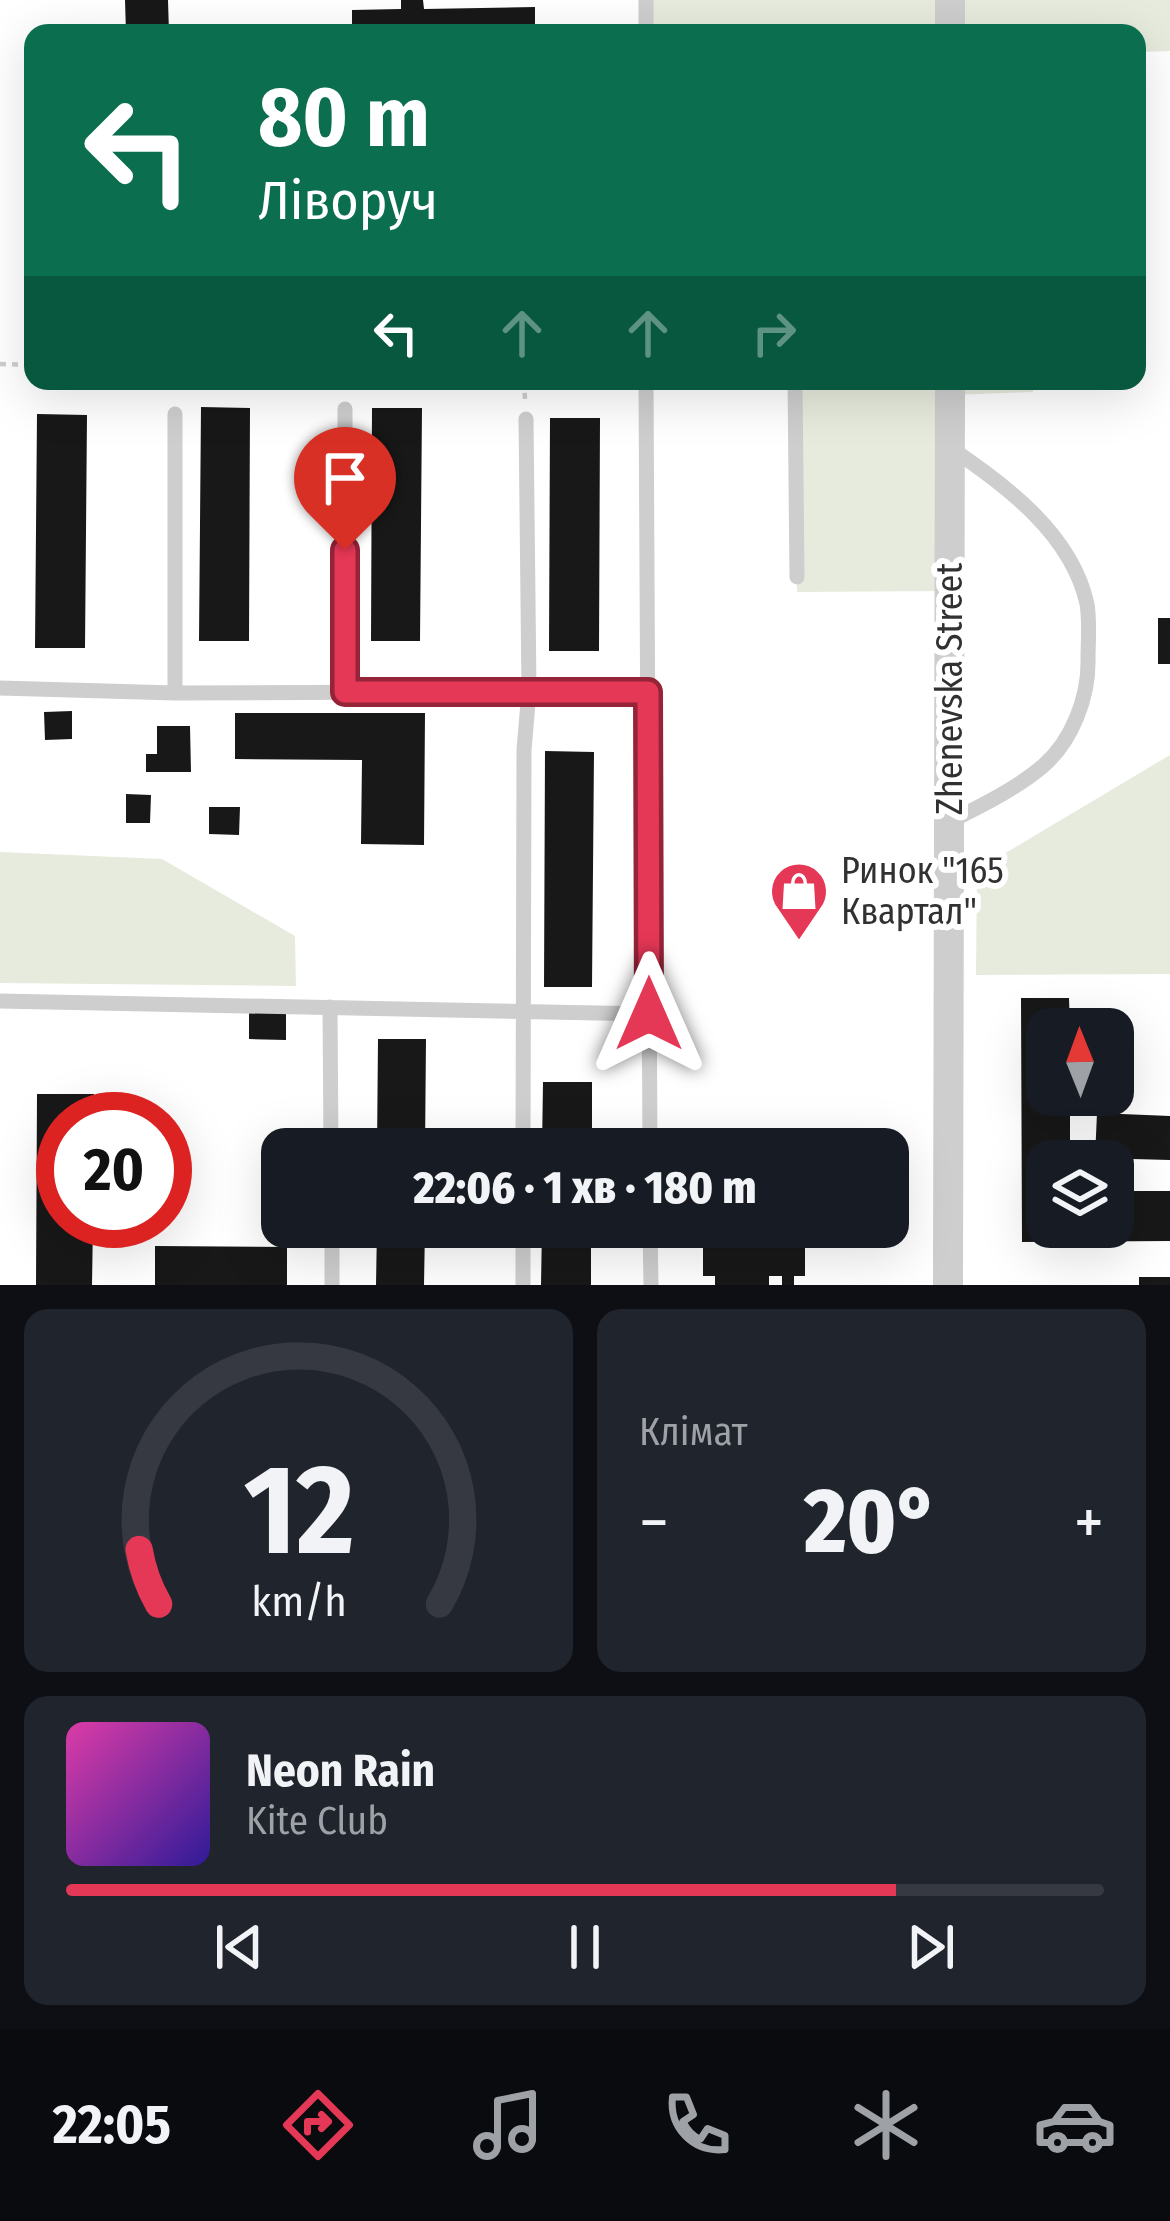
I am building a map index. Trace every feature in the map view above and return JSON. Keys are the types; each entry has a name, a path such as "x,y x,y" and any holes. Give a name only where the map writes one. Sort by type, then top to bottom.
{"street":[{"name":"Zhenevska Street","path":"948,1285 950,390"}],"lane":[{"path":"646,390 650,1128"},
{"path":"795,390 797,577"},
{"path":"345,409 345,692"},
{"path":"175,414 175,693"},
{"path":"524,1128 524,750 530,691 526,419"},
{"path":"949,822 1044,765 1065,741 1089,677 1088,607 1077,573 1047,529 1010,488 950,447"},
{"path":"0,688 175,693 648,692"},
{"path":"0,1001 649,1014"},
{"path":"330,1007 331,1128"},
{"path":"332,1248 332,1285"},
{"path":"523,1248 523,1285"},
{"path":"650,1248 651,1285"}],"shaded area":[{"path":"646,0 1170,0 1170,51 1146,52 1146,24 646,24"},
{"path":"795,390 1033,390 950,395 949,591 797,592"},
{"path":"1170,755 1170,974 976,975 977,870"},
{"path":"0,852 162,859 295,936 296,986 0,983"}],"building":[{"path":"125,0 168,0 169,24 126,24"},
{"path":"401,0 423,0 424,9 535,7 535,24 352,24 352,10 401,9"},
{"path":"201,407 250,408 249,641 199,641"},
{"path":"372,408 422,408 420,641 371,641"},
{"path":"37,414 87,415 85,648 35,648"},
{"path":"550,418 600,418 599,651 549,651"},
{"path":"1158,618 1170,618 1170,664 1158,664"},
{"path":"72,711 72,739 45,740 44,712"},
{"path":"235,713 425,713 424,845 361,844 362,760 235,759"},
{"path":"157,726 190,726 191,772 146,772 146,754 157,754"},
{"path":"545,751 594,752 592,987 544,987"},
{"path":"126,794 151,795 150,823 126,823"},
{"path":"209,807 240,807 239,835 209,834"},
{"path":"1021,998 1069,998 1069,1008 1026,1008 1026,1116 1070,1116 1070,1140 1026,1140 1026,1242 1022,1242"},
{"path":"249,1013 286,1013 286,1040 249,1039"},
{"path":"378,1039 426,1039 425,1128 377,1128"},
{"path":"543,1082 592,1082 592,1128 542,1128"},
{"path":"1097,1116 1170,1116 1170,1160 1134,1159 1134,1140 1096,1140"},
{"path":"1134,1191 1170,1191 1170,1241 1134,1241"},
{"path":"36,1248 93,1248 92,1285 36,1285"},
{"path":"155,1248 287,1248 287,1285 155,1285"},
{"path":"377,1248 425,1248 424,1285 376,1285"},
{"path":"542,1248 591,1248 591,1285 541,1285"},
{"path":"703,1248 805,1248 805,1276 794,1276 794,1285 782,1285 782,1276 769,1276 769,1285 715,1285 715,1276 703,1276"},
{"path":"1139,1277 1170,1277 1170,1285 1139,1285"}],"place":[{"name":"Ринок \"165 Квартал\"","path":"799,942"}],"route":[{"path":"345,550 345,692 648,692 649,1014"}]}
